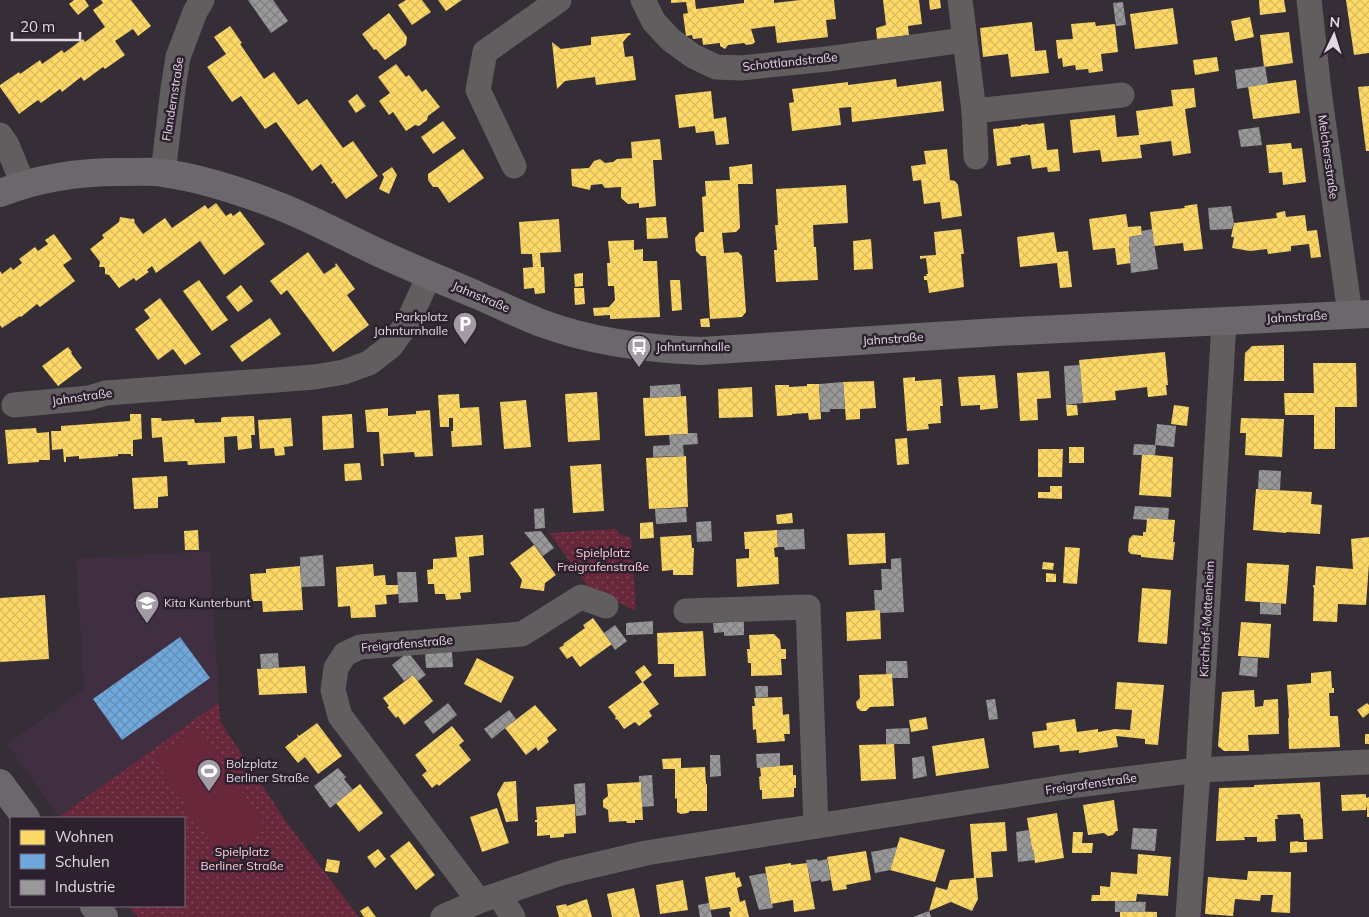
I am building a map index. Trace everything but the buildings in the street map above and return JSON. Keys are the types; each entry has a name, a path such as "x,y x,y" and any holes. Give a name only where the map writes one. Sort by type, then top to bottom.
{"street":[{"name":"Flandernstraße","path":"163,173 178,57 202,0"},
{"path":"514,166 478,90 485,52 559,0"},
{"name":"Schottlandstraße","path":"643,0 654,22 672,40 693,56 716,67 741,68 827,59 964,40"},
{"path":"960,0 974,111 976,157"},
{"name":"Melchersstraße","path":"1309,0 1320,100 1360,314"},
{"path":"974,111 1122,96"},
{"path":"0,136 7,145 12,188"},
{"name":"Jahnstraße","path":"12,188 55,177 92,172 163,173 208,182 281,206 429,276 541,323 618,343 664,350 710,350 998,332 1360,314"},
{"name":"Jahnstraße","path":"14,406 89,398 106,393 305,378 344,372 369,364 391,346 408,322 429,276"},
{"name":"Kirchhof-Mottenheim","path":"1188,917 1224,322"},
{"name":"Freigrafenstraße","path":"489,898 340,716 332,690 336,668 345,654 360,647 522,634 581,597 606,606"},
{"path":"686,611 808,607 816,826"},
{"name":"Freigrafenstraße","path":"443,917 489,898 561,873 646,853 1077,784 1198,770 1369,762"},
{"path":"0,783 25,817"},
{"path":"489,898 513,917"},
{"path":"95,907 104,917"}],"shaded area":[{"name":"Kita Kunterbunt","path":"210,551 219,702 59,817 7,744 84,689 76,559"}],"green space":[{"name":"Spielplatz Freigrafenstraße","path":"616,529 621,535 631,538 636,611 589,588 549,533"},
{"name":"Spielplatz Berliner Straße","path":"219,702 220,721 287,823 359,917 138,917 129,907 185,907 185,817 59,817"},
{"name":"Bolzplatz Berliner Straße","path":"197,728 265,826 221,856 153,758"}],"place":[{"name":"Parkplatz Jahnturnhalle","path":"465,345"},
{"name":"Jahnturnhalle","path":"639,368"},
{"name":"Kita Kunterbunt","path":"147,624"},
{"name":"Bolzplatz Berliner Straße","path":"209,792"}]}
